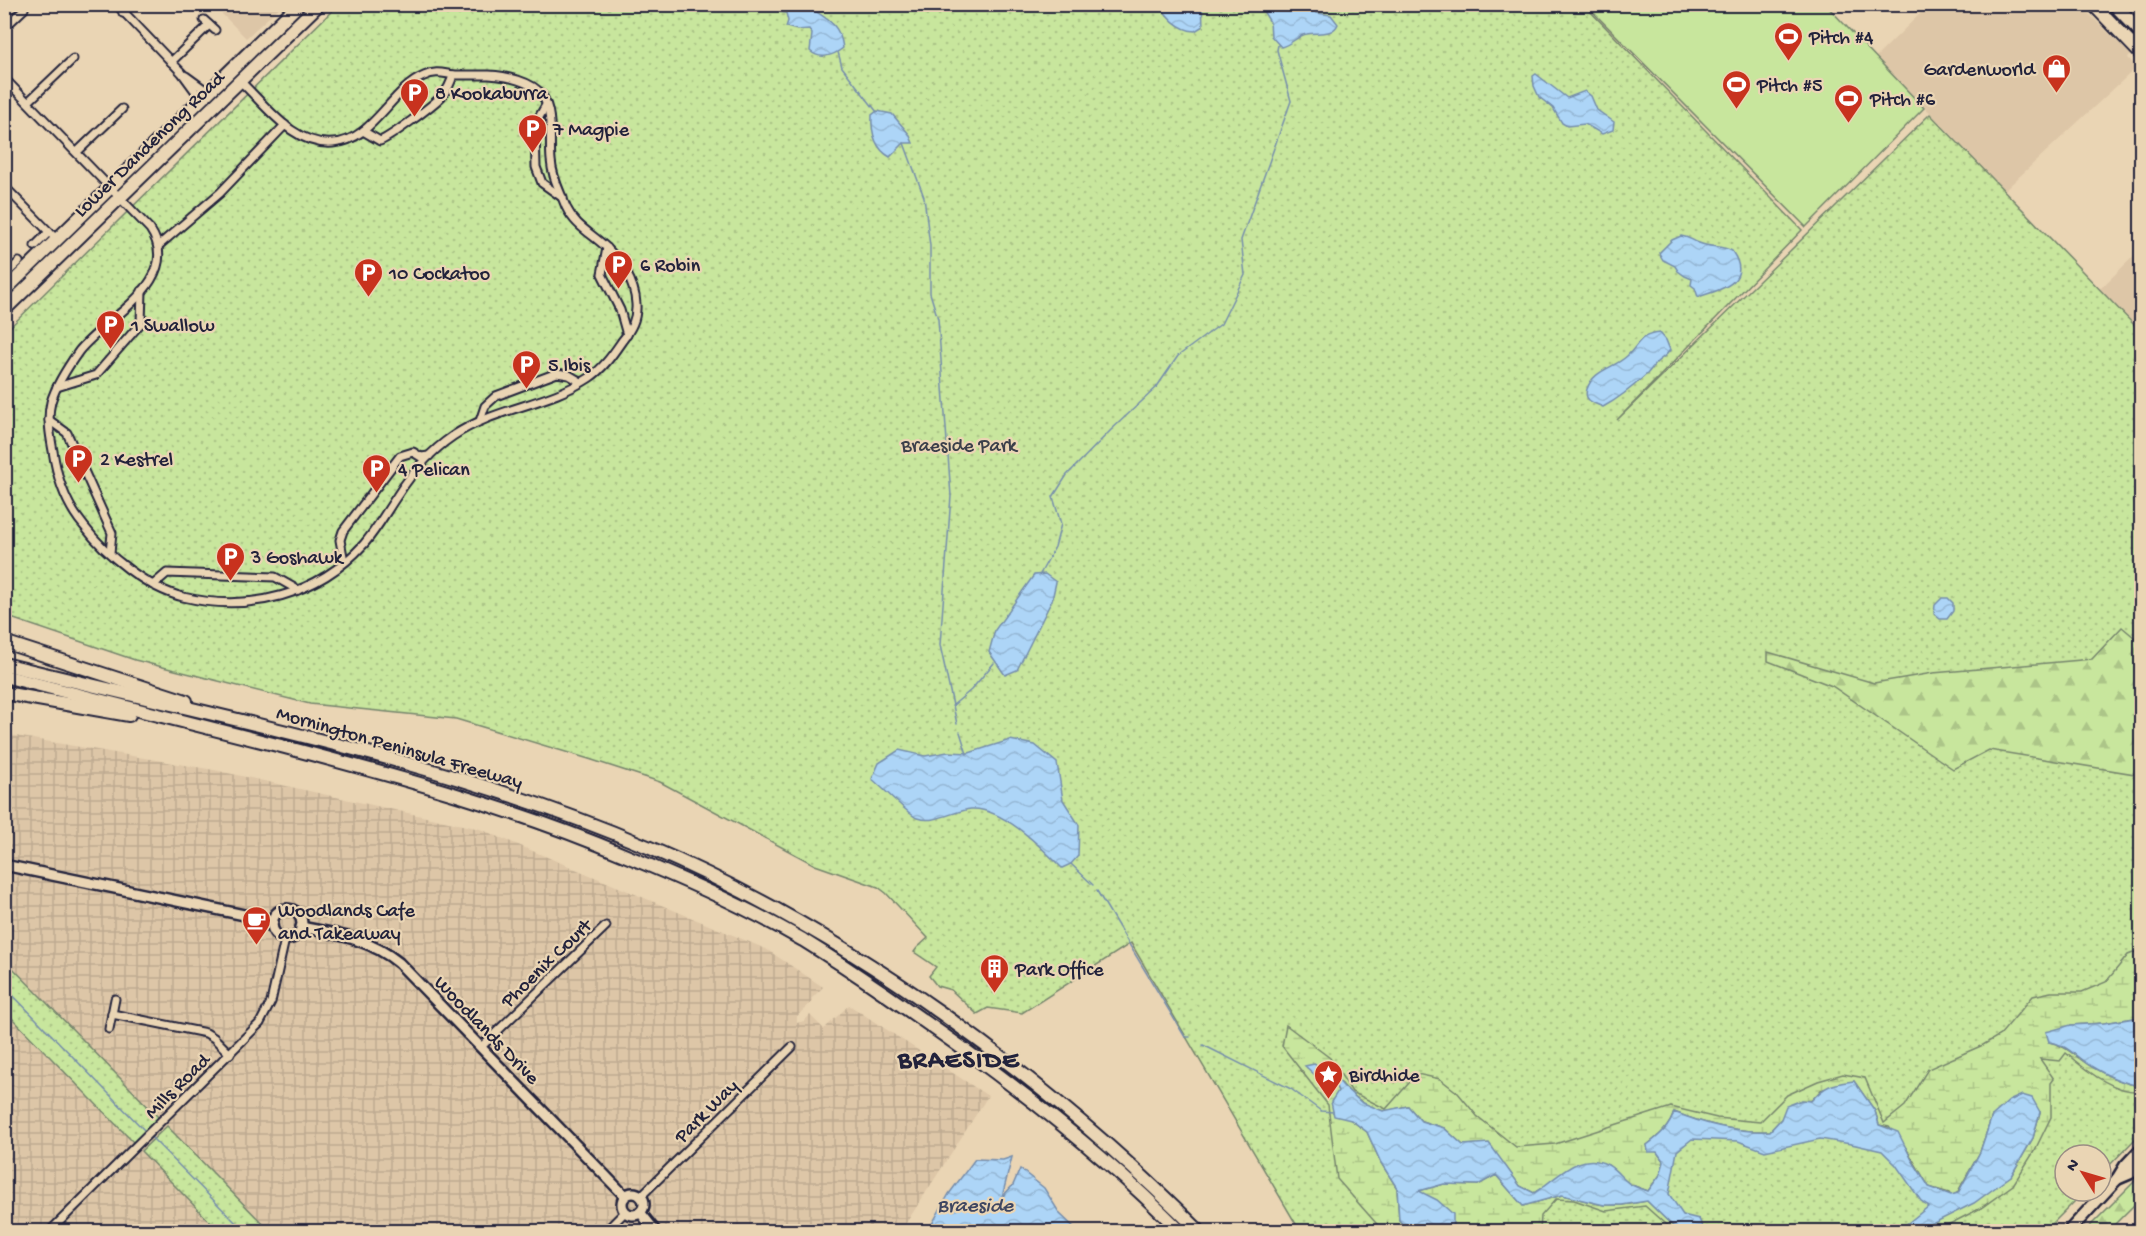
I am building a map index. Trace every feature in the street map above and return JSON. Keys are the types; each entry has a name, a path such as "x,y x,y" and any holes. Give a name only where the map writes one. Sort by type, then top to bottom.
{"highway":[{"name":"Lower Dandenong Road","path":"5,290 53,236 110,188 299,4"},
{"name":"Lower Dandenong Road","path":"4,310 318,4"},
{"path":"2093,4 2142,55"},
{"path":"2114,4 2142,33"},
{"path":"4,642 214,711 439,772"},
{"name":"Mornington Peninsula Freeway","path":"4,664 439,772 513,796 650,848 807,926 952,1022 1097,1134 1200,1232"},
{"name":"Mornington Peninsula Freeway","path":"4,676 433,787 504,810 618,852 738,906 799,938 877,987 1005,1079 1082,1141 1157,1207 1181,1232"},
{"path":"4,693 216,729"}],"main road":[{"path":"2068,1232 2142,1148"},
{"path":"2117,1179 2130,1173 2142,1162"}],"street":[{"path":"116,4 205,96"},
{"path":"123,12 132,4"},
{"path":"4,28 24,9"},
{"path":"171,62 210,24"},
{"path":"28,102 73,59"},
{"path":"4,78 150,229 158,246 159,258 153,279 80,351 57,387 51,402 49,420 54,459 64,494 80,523 100,545 153,585 181,597 252,603 310,585 344,562 365,543 399,492 431,455 451,437 480,421 555,394 590,378 607,362 634,325 636,304 632,284 621,264 607,248 583,231 569,213 555,182 551,161 549,113 541,93 522,81 496,75 453,75 440,71 424,76 409,85 363,130 347,139 332,143 303,138 240,81"},
{"path":"363,130 380,141 390,137 441,97 451,83 453,75"},
{"path":"546,105 535,129 536,167 542,183 563,198"},
{"path":"77,152 122,109"},
{"path":"158,246 220,193 285,124"},
{"path":"4,186 53,236"},
{"name":"Lower Dandenong Road","path":"35,246 53,236"},
{"path":"607,248 602,274 620,310 627,335"},
{"path":"4,276 19,262"},
{"path":"57,387 96,375 141,323 142,291"},
{"path":"480,421 485,406 496,396 557,374 569,375 581,382"},
{"path":"49,420 67,433 112,533 110,554"},
{"path":"344,562 340,540 343,531 400,456 413,452 421,457 431,455"},
{"path":"153,585 167,573 275,577 298,590"},
{"path":"4,865 273,921"},
{"path":"290,909 300,918 301,927 297,934 285,939 274,931 273,921 281,910 290,909"},
{"name":"Phoenix Court","path":"481,1047 606,926"},
{"name":"Woodlands Drive","path":"301,927 354,938 386,952 625,1196"},
{"name":"Mills Road","path":"49,1232 260,1023 271,1002 285,939"},
{"path":"109,1029 116,999"},
{"path":"112,1014 206,1034 214,1038 230,1054"},
{"name":"Park Way","path":"640,1197 792,1047"},
{"path":"632,1193 640,1197 643,1203 640,1212 631,1215 625,1212 622,1203 625,1196 632,1193"},
{"path":"605,1232 625,1212"},
{"path":"640,1212 656,1232"}],"shaded area":[{"path":"2079,4 2131,55 2128,58 2137,67 2005,190 1876,57 1929,5"},
{"path":"213,5 282,5 246,38"},
{"path":"2141,249 2141,331 2100,289"},
{"path":"4,734 214,770 480,829 766,949 823,987 811,999 813,1001 797,1016 797,1023 804,1021 810,1015 824,1029 849,1005 988,1096 901,1231 5,1231"}],"green space":[{"name":"Braeside Park","path":"338,5 1584,5 1802,230 1617,420 1930,114 2141,332 2141,1133 2113,1162 2113,1143 2053,1143 2053,1203 2073,1203 2045,1231 1300,1231 1131,943 1022,1013 988,1008 977,1014 951,990 937,986 929,976 936,967 914,952 928,938 878,887 815,865 660,782 456,719 310,704 135,660 5,616 5,332"},
{"path":"1586,5 1826,5 1924,108 1806,227"},
{"path":"2122,627 2141,643 2141,775 1989,750 1953,769 1832,686 1768,661 1768,652 1874,683 1933,673 2092,659"},
{"path":"2141,950 2141,1017 2071,1025 2049,1042 2065,1048 2108,1075 2141,1086 2141,1091 2121,1089 2101,1080 2066,1053 2060,1061 2040,1059 2054,1079 2051,1083 2051,1117 2035,1150 2013,1185 1981,1208 1936,1231 1918,1231 2011,1176 2033,1138 2040,1112 1992,1116 1980,1152 1957,1193 1951,1196 1949,1193 1929,1187 1906,1148 1889,1127 1879,1125 1875,1111 1854,1081 1821,1090 1811,1101 1781,1119 1770,1131 1745,1131 1721,1127 1674,1112 1667,1127 1647,1145 1657,1152 1664,1162 1660,1175 1648,1191 1629,1184 1608,1165 1553,1181 1534,1193 1520,1186 1489,1144 1463,1145 1444,1128 1421,1121 1408,1106 1385,1111 1377,1110 1363,1103 1332,1073 1314,1074 1334,1082 1351,1120 1367,1132 1381,1163 1397,1188 1399,1220 1408,1231 1383,1231 1337,1179 1328,1105 1282,1046 1286,1025 1330,1058 1352,1092 1386,1109 1417,1074 1440,1079 1458,1093 1477,1116 1516,1147 1555,1144 1671,1107 1717,1118 1760,1122 1787,1095 1818,1081 1843,1074 1865,1078 1884,1123 1905,1106 1928,1069 2000,1035 2033,996 2051,992 2082,992 2106,982 2128,955"},
{"path":"4,959 159,1118 134,1143 5,1011"},
{"path":"167,1126 270,1231 219,1231 141,1151"},
{"path":"1496,1175 1523,1206 1562,1195 1604,1205 1647,1201 1678,1231 1673,1231 1645,1206 1606,1211 1574,1200 1556,1199 1541,1216 1540,1231 1449,1231 1453,1226 1418,1191 1444,1184 1478,1185"},
{"path":"2141,1175 2141,1198 2108,1231 2085,1231"}],"water":[{"path":"780,5 792,5 796,9 806,11 809,7 821,15 836,28 843,48 826,56 814,54 810,51 812,34 809,29 797,30 786,27 788,21 786,13 781,12"},
{"path":"1159,5 1202,5 1203,26 1195,31 1183,28"},
{"path":"1266,5 1309,5 1317,13 1331,15 1338,24 1329,32 1304,35 1281,47 1271,36 1270,22 1263,11"},
{"path":"1536,74 1567,98 1585,91 1591,96 1597,110 1614,122 1613,130 1602,134 1585,124 1567,126 1562,123 1553,108 1539,97 1534,86 1533,76"},
{"path":"877,111 892,114 909,134 913,143 904,143 890,157 880,149 872,127 872,115"},
{"path":"1681,236 1703,245 1732,251 1738,262 1737,277 1725,287 1698,297 1695,288 1691,285 1692,279 1663,260 1659,253 1672,240"},
{"path":"1660,333 1670,350 1642,379 1603,407 1588,399 1587,389 1594,377 1622,360 1643,338"},
{"path":"1045,574 1056,582 1052,600 1017,670 1005,675 989,652 995,630 1034,575"},
{"path":"1942,598 1948,598 1953,603 1953,611 1947,619 1940,619 1934,614 1935,605"},
{"path":"1010,740 1035,745 1057,763 1063,800 1079,825 1078,856 1071,864 1062,868 1008,821 983,810 964,810 930,819 917,818 872,779 879,763 899,750 925,756 948,752 969,753"},
{"path":"2141,1017 2141,1086 2121,1081 2084,1062 2065,1048 2049,1042 2046,1032 2071,1025"},
{"path":"1314,1064 1332,1073 1361,1102 1383,1111 1408,1106 1421,1121 1444,1128 1463,1145 1489,1143 1520,1186 1534,1193 1569,1168 1587,1161 1597,1161 1608,1165 1630,1184 1648,1191 1660,1175 1664,1162 1657,1152 1648,1152 1647,1145 1667,1127 1674,1112 1721,1127 1745,1131 1770,1131 1781,1119 1786,1106 1802,1100 1811,1101 1830,1086 1854,1081 1875,1111 1879,1125 1898,1132 1929,1187 1951,1195 1958,1193 1980,1152 1992,1116 2009,1101 2022,1095 2032,1098 2040,1112 2033,1138 2011,1176 1974,1203 1918,1231 1898,1231 1929,1206 1921,1201 1896,1165 1882,1151 1820,1139 1765,1151 1738,1141 1692,1139 1677,1151 1669,1194 1683,1215 1699,1219 1704,1231 1678,1231 1647,1201 1604,1205 1562,1195 1523,1206 1496,1175 1478,1185 1444,1184 1419,1191 1437,1200 1453,1214 1453,1226 1449,1231 1408,1231 1399,1220 1397,1188 1381,1163 1367,1132 1351,1120 1334,1116 1331,1102 1338,1091 1334,1082 1314,1074 1305,1066"},
{"name":"Braeside","path":"1012,1157 1002,1197 1013,1185 1020,1169 1044,1188 1060,1214 1078,1231 928,1231 949,1194 975,1159 1003,1160"}],"waterway":[{"path":"795,4 804,11"},
{"path":"1039,576 1055,547 1061,524 1053,497 1067,475 1156,388 1178,356 1221,324 1245,275 1241,240 1291,101 1277,50 1278,45"},
{"path":"838,52 842,67 877,112"},
{"path":"904,143 924,197 930,246 930,293 938,319 951,496 940,645 957,724"},
{"path":"952,706 971,690 994,663"},
{"path":"960,732 967,754"},
{"path":"1071,864 1093,885"},
{"path":"1097,891 1185,1037 1190,1037"},
{"path":"4,986 146,1132"},
{"path":"1203,1045 1291,1089 1321,1111 1333,1112"},
{"path":"149,1135 245,1232"}],"place":[{"name":"Pitch #4","path":"1788,62"},
{"name":"Gardenworld","path":"2056,94"},
{"name":"Pitch #5","path":"1736,110"},
{"name":"8 Kookaburra","path":"414,118"},
{"name":"Pitch #6","path":"1849,124"},
{"name":"7 Magpie","path":"532,154"},
{"name":"6 Robin","path":"619,290"},
{"name":"10 Cockatoo","path":"368,298"},
{"name":"1 Swallow","path":"110,350"},
{"name":"5 Ibis","path":"527,390"},
{"name":"2 Kestrel","path":"79,484"},
{"name":"4 Pelican","path":"377,494"},
{"name":"3 Goshawk","path":"230,582"},
{"name":"Woodlands Cafe and Takeaway","path":"257,946"},
{"name":"Park Office","path":"994,994"},
{"name":"Birdhide","path":"1328,1100"}],"district":[{"name":"BRAESIDE","path":"959,1058"}]}
